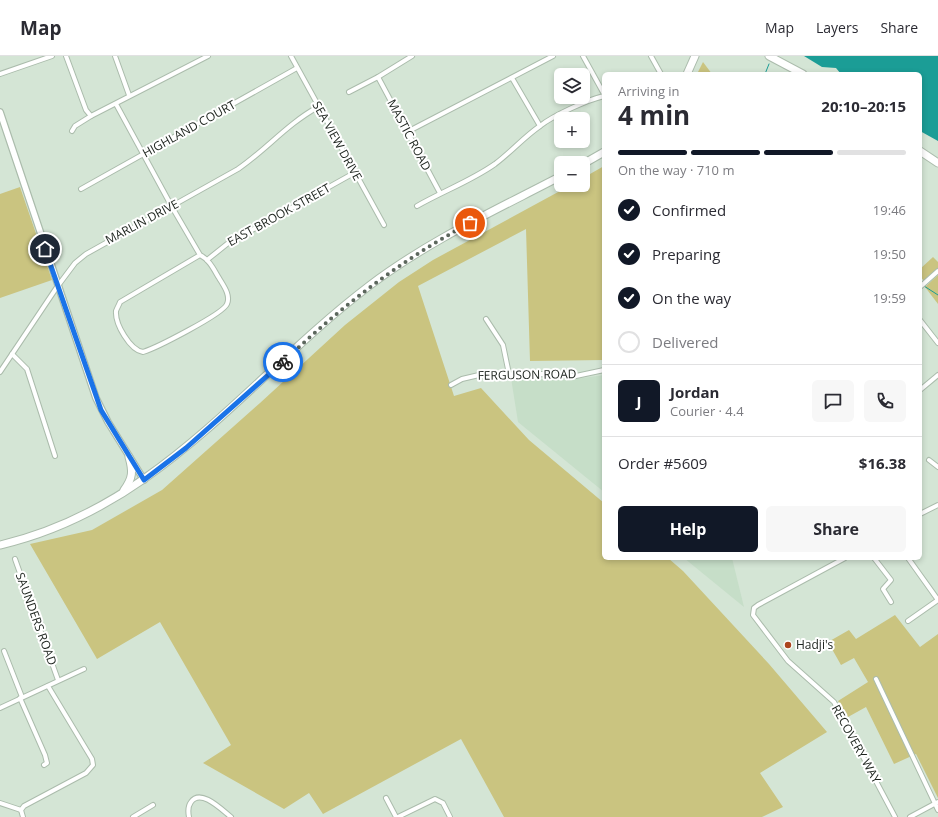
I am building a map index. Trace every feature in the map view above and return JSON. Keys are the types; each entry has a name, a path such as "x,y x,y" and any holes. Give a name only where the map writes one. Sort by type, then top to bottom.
{"highway":[{"path":"688,72 694,56"},
{"path":"769,56 799,72"},
{"path":"922,152 938,163"},
{"path":"590,160 602,153"},
{"path":"0,545 53,528 99,507 144,480 186,448 338,311 370,286 429,246 554,180"},
{"path":"122,494 131,481 133,473 129,457"}],"street":[{"path":"0,74 52,56"},
{"path":"66,56 86,110 91,116"},
{"path":"115,56 128,95"},
{"path":"72,131 75,126 91,116 116,104 128,95 208,56"},
{"name":"SEA VIEW DRIVE","path":"291,56 354,173 384,225"},
{"path":"350,92 412,56"},
{"path":"407,132 553,56"},
{"path":"583,56 602,91"},
{"path":"651,56 659,72"},
{"name":"HIGHLAND COURT","path":"81,189 298,68"},
{"name":"MASTIC ROAD","path":"378,77 440,193"},
{"path":"512,78 540,126"},
{"path":"417,206 440,193 469,181 495,164 540,126 575,107 602,96"},
{"path":"116,104 200,255 207,260 228,295 227,304 220,312 158,347 143,352 136,349 119,324 117,315 118,307 127,297 200,255"},
{"name":"MARLIN DRIVE","path":"0,372 57,287 76,263 86,254 238,169 284,130 318,107"},
{"path":"0,112 57,287 96,398 104,416 144,480"},
{"name":"EAST BROOK STREET","path":"207,260 227,244 354,173"},
{"path":"922,285 938,271"},
{"path":"486,319 503,345 509,374"},
{"path":"922,323 938,343"},
{"path":"12,354 27,369 55,456"},
{"name":"FERGUSON ROAD","path":"451,385 462,379 479,375 509,374 576,376 602,370"},
{"path":"922,388 938,375"},
{"path":"929,460 938,467"},
{"path":"922,513 938,505"},
{"name":"SAUNDERS ROAD","path":"15,559 58,680"},
{"name":"RECOVERY WAY","path":"841,560 758,605 754,608 753,615 775,645 806,679 834,702 895,817"},
{"path":"876,560 891,580 883,589 891,602"},
{"path":"908,621 938,600 909,560"},
{"path":"4,651 21,698 45,755 46,763 44,765"},
{"path":"0,708 84,669"},
{"path":"876,679 938,810"},
{"path":"21,810 26,805 86,773 93,765 92,759 48,686"},
{"path":"189,817 189,806 194,798 201,797 207,799 231,817"},
{"path":"386,798 400,817 435,798 443,802 450,817"},
{"path":"0,803 21,810"},
{"path":"910,817 936,803"},
{"path":"133,817 153,805"},
{"path":"21,810 23,817"}],"shaded area":[{"path":"703,62 710,72 698,72"},
{"path":"602,167 602,360 530,361 526,229 418,286 454,396 481,388 529,440 602,501 602,560 670,560 683,571 769,664 827,732 760,773 783,807 762,817 504,817 461,739 323,814 309,793 284,809 203,763 231,745 160,622 97,659 30,544 92,530 162,490 345,325 399,282 433,260 558,192 590,192 590,174"},
{"path":"20,187 52,280 0,298 0,194"},
{"path":"933,257 938,262 938,268 924,281 922,278 922,267"},
{"path":"938,275 938,304 925,287"},
{"path":"602,375 602,490 518,422 511,378 568,380"},
{"path":"686,560 732,560 744,607"},
{"path":"895,615 920,647 938,634 938,798 916,754 894,764 866,707 848,717 838,701 868,682 854,658 841,665 828,642 849,630 856,639"}],"water":[{"path":"804,56 938,56 938,141 922,132 922,72 839,72 836,68 822,67"}],"waterway":[{"path":"766,72 769,64"},
{"path":"924,286 938,295"}],"way so far":[{"path":"283,362 338,311 370,286 413,256 470,223"}],"place":[{"name":"Hadji's","path":"788,645"}],"route":[{"path":"45,249 85,368 101,410 144,480 186,448 283,362"}]}
